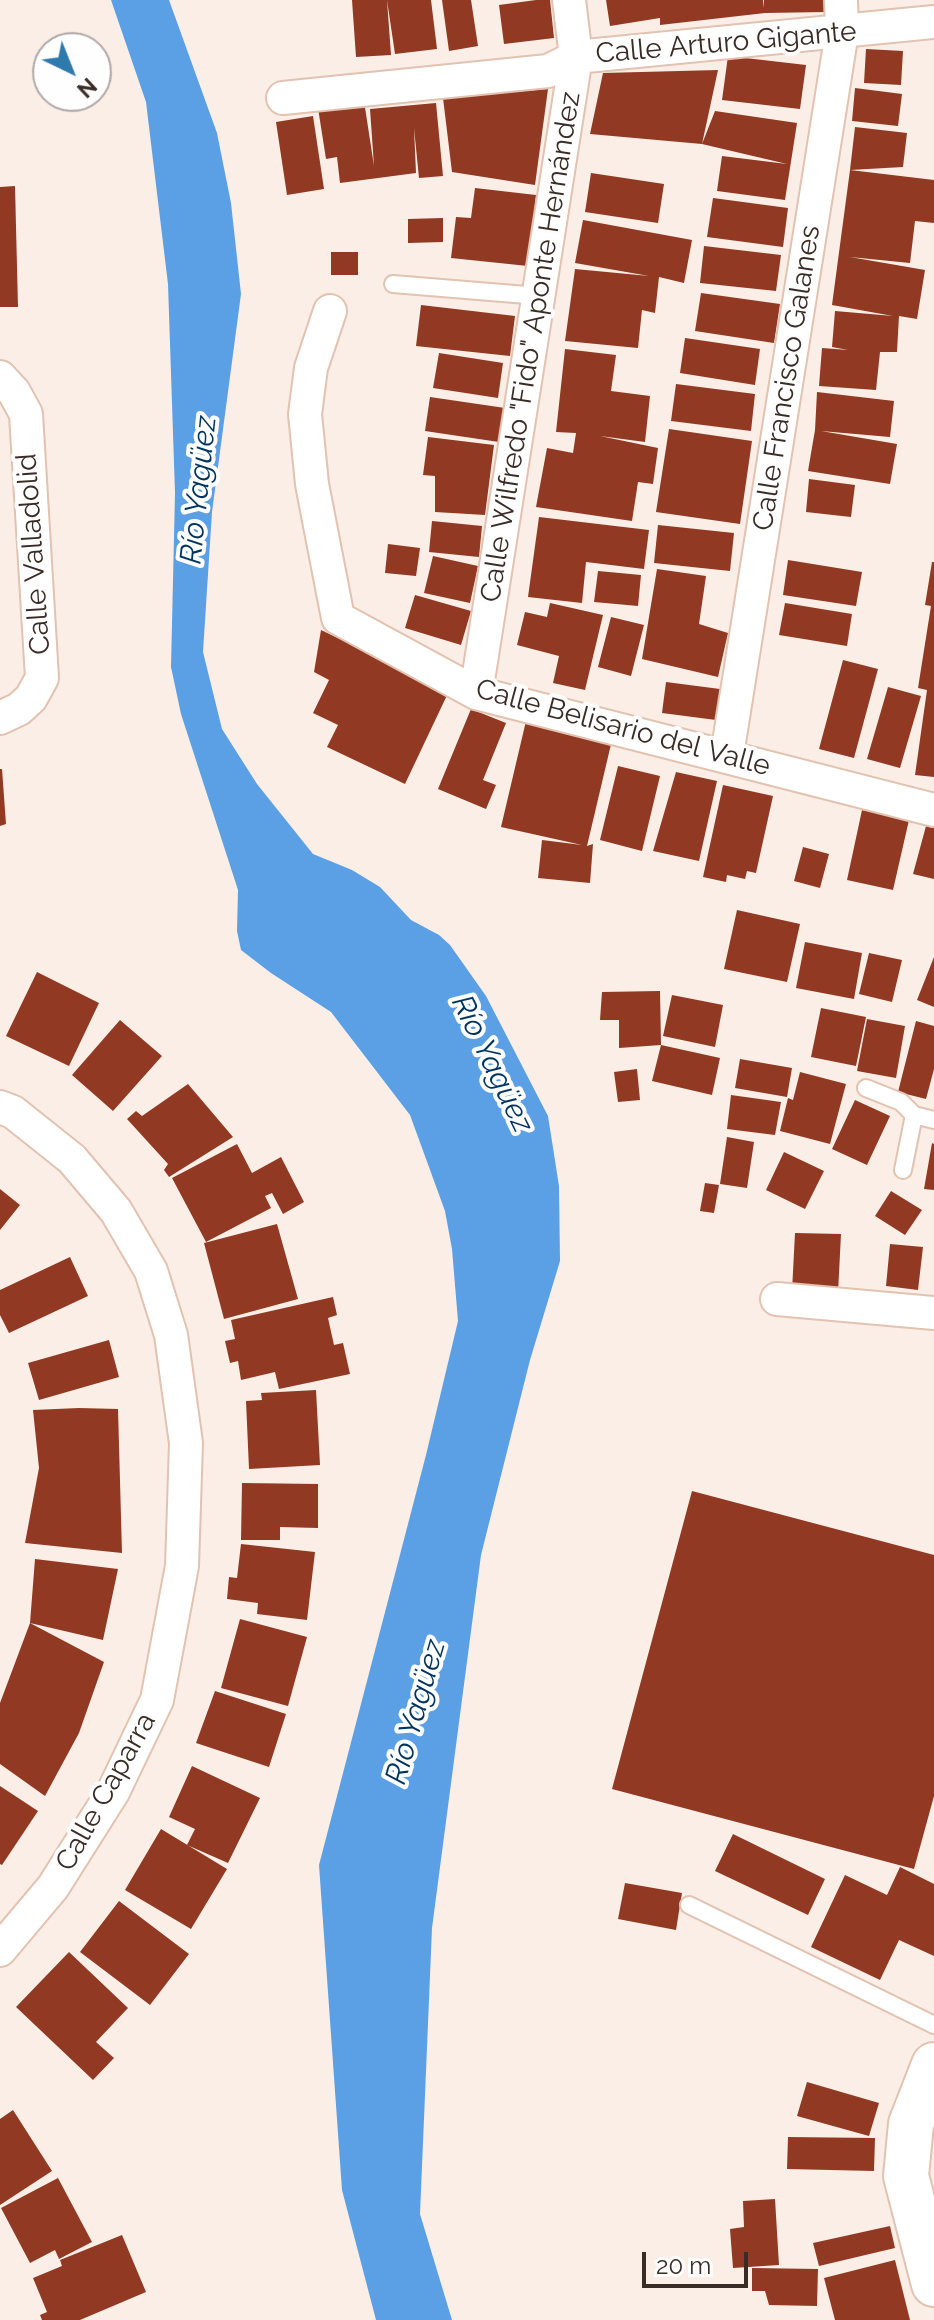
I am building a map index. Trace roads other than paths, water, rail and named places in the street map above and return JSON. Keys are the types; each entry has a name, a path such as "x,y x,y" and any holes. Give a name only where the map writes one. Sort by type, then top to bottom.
{"main road":[{"path":"934,2065 911,2124 906,2176 934,2284"}],"street":[{"name":"Calle Wilfredo \"Fido\" Aponte Hernández","path":"476,693 576,57 569,0"},
{"name":"Calle Francisco Galanes","path":"727,755 842,32 841,0"},
{"name":"Calle Arturo Gigante","path":"283,98 548,71 576,57 934,22"},
{"name":"Calle Belisario del Valle","path":"330,311 311,368 305,414 312,484 338,618 476,693 934,810"},
{"name":"Calle Valladolid","path":"0,377 14,392 26,414 42,678 31,698 19,709 0,718"},
{"name":"Calle Caparra","path":"0,1107 13,1112 72,1159 116,1211 151,1271 171,1335 186,1443 182,1566 157,1700 105,1804 53,1887 0,1950"},
{"path":"777,1299 934,1313"}],"lane":[{"path":"393,284 539,296"},
{"path":"866,1088 901,1102 914,1115 934,1120"},
{"path":"903,1170 914,1115"},
{"path":"689,1905 934,2025"}],"water":[{"name":"Río Yagüez","path":"111,0 169,0 217,133 231,203 241,294 212,512 203,652 222,729 257,784 313,854 352,870 380,887 411,920 439,935 450,945 486,996 548,1116 559,1186 560,1261 530,1360 481,1555 432,1928 420,2214 452,2320 376,2320 342,2190 319,1865 458,1321 452,1249 445,1211 410,1115 331,1012 241,950 237,931 238,890 181,714 171,667 175,493 168,284 146,102"}]}
